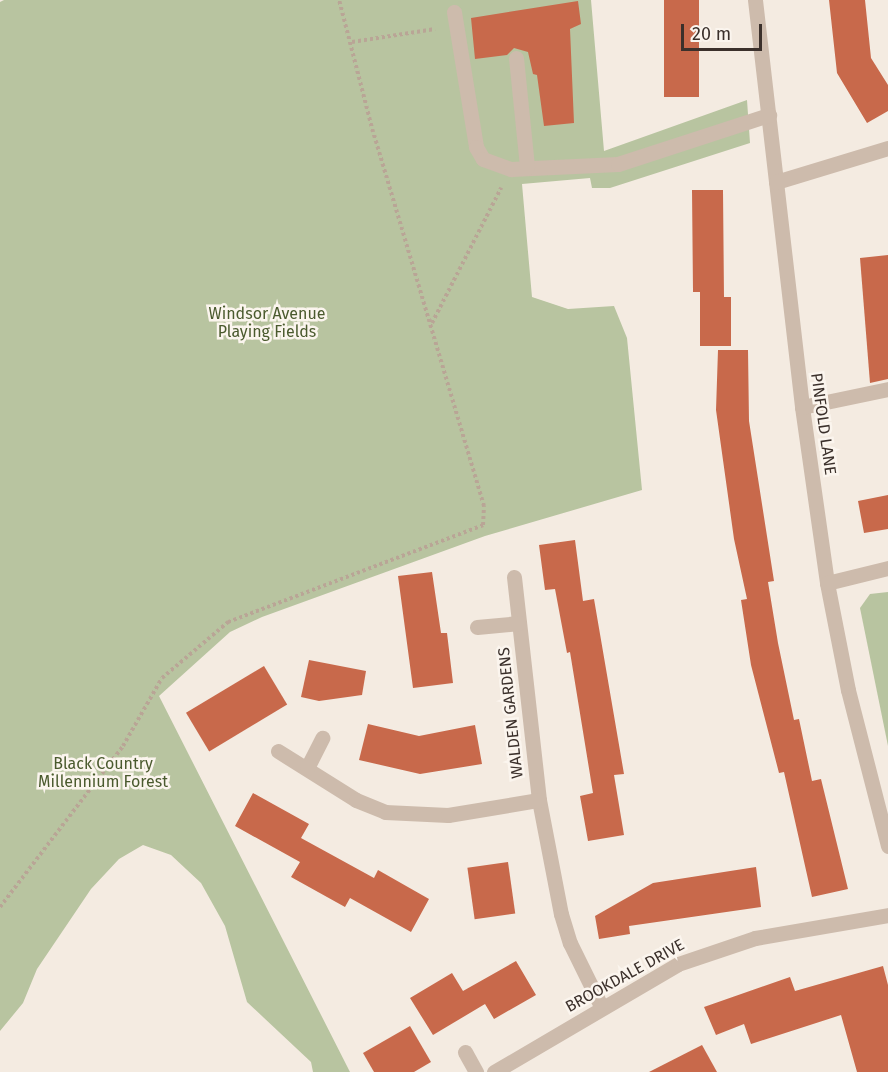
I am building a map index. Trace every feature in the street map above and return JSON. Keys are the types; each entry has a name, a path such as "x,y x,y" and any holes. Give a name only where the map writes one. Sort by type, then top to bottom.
{"street":[{"name":"PINFOLD LANE","path":"755,0 802,407 827,583 848,690 888,846"},
{"path":"455,19 476,147 483,159 511,169 618,164 769,115"},
{"path":"516,58 527,168"},
{"path":"776,182 888,148"},
{"path":"802,407 888,389"},
{"path":"827,583 888,568"},
{"name":"WALDEN GARDENS","path":"514,577 539,800 561,914 570,943 602,1008"},
{"name":"WALDEN GARDENS","path":"477,627 519,623"},
{"path":"307,768 322,738"},
{"name":"WALDEN GARDENS","path":"278,751 356,800 384,812 448,816 539,800"},
{"name":"BROOKDALE DRIVE","path":"494,1072 678,964 719,948 785,932 888,915"},
{"path":"465,1052 476,1072"}],"path":[{"path":"0,907 123,746 162,678 228,622 483,525 484,506 373,132 352,42 339,0"},
{"path":"352,42 455,19"},
{"path":"431,323 511,169"}],"green space":[{"name":"Windsor Avenue Playing Fields","path":"4,0 591,0 604,151 747,100 750,143 610,188 592,188 590,178 522,184 532,297 568,309 614,306 627,338 642,490 485,536 262,617 230,632 159,696 350,1072 313,1072 311,1062 247,1002 225,926 201,883 171,855 143,845 119,859 91,889 37,969 23,1003 0,1031 0,2"},
{"path":"888,592 888,746 860,608 870,594"}],"building":[{"path":"664,0 699,0 699,97 664,97"},
{"path":"829,0 865,0 871,58 888,85 888,111 867,123 837,73"},
{"path":"578,1 581,24 570,29 574,123 544,126 537,75 533,74 528,52 514,48 507,55 475,59 471,18"},
{"path":"692,190 723,190 724,297 731,297 731,346 700,346 700,292 693,292"},
{"path":"888,255 888,379 870,383 860,258"},
{"path":"718,350 748,350 749,421 774,581 768,582 778,643 794,720 799,719 812,781 821,779 848,889 812,897 784,772 779,773 751,665 741,600 747,599 734,539 716,410"},
{"path":"888,495 888,529 864,533 858,501"},
{"path":"575,540 583,601 594,599 624,774 614,775 624,835 588,841 580,796 593,793 570,652 567,653 555,589 545,590 539,545"},
{"path":"432,572 441,633 447,633 453,683 413,688 398,576"},
{"path":"309,660 366,671 362,695 319,701 301,697"},
{"path":"264,666 287,705 209,751 186,713"},
{"path":"368,724 419,736 475,725 482,764 420,774 359,760"},
{"path":"253,793 309,824 301,838 374,878 378,870 429,899 411,932 350,898 345,907 291,877 300,862 235,826"},
{"path":"508,862 515,913 475,919 467,868"},
{"path":"756,867 761,907 629,926 630,934 599,939 595,916 653,883"},
{"path":"516,961 536,995 494,1019 485,1004 433,1035 410,998 452,973 463,991"},
{"path":"883,966 888,985 888,1072 857,1072 841,1015 751,1044 744,1024 716,1035 704,1007 790,977 795,991"},
{"path":"410,1026 431,1062 414,1072 374,1072 363,1053"},
{"path":"702,1045 717,1072 649,1072"}],"park label":[{"name":"Black Country Millennium Forest","path":"103,773"}]}
